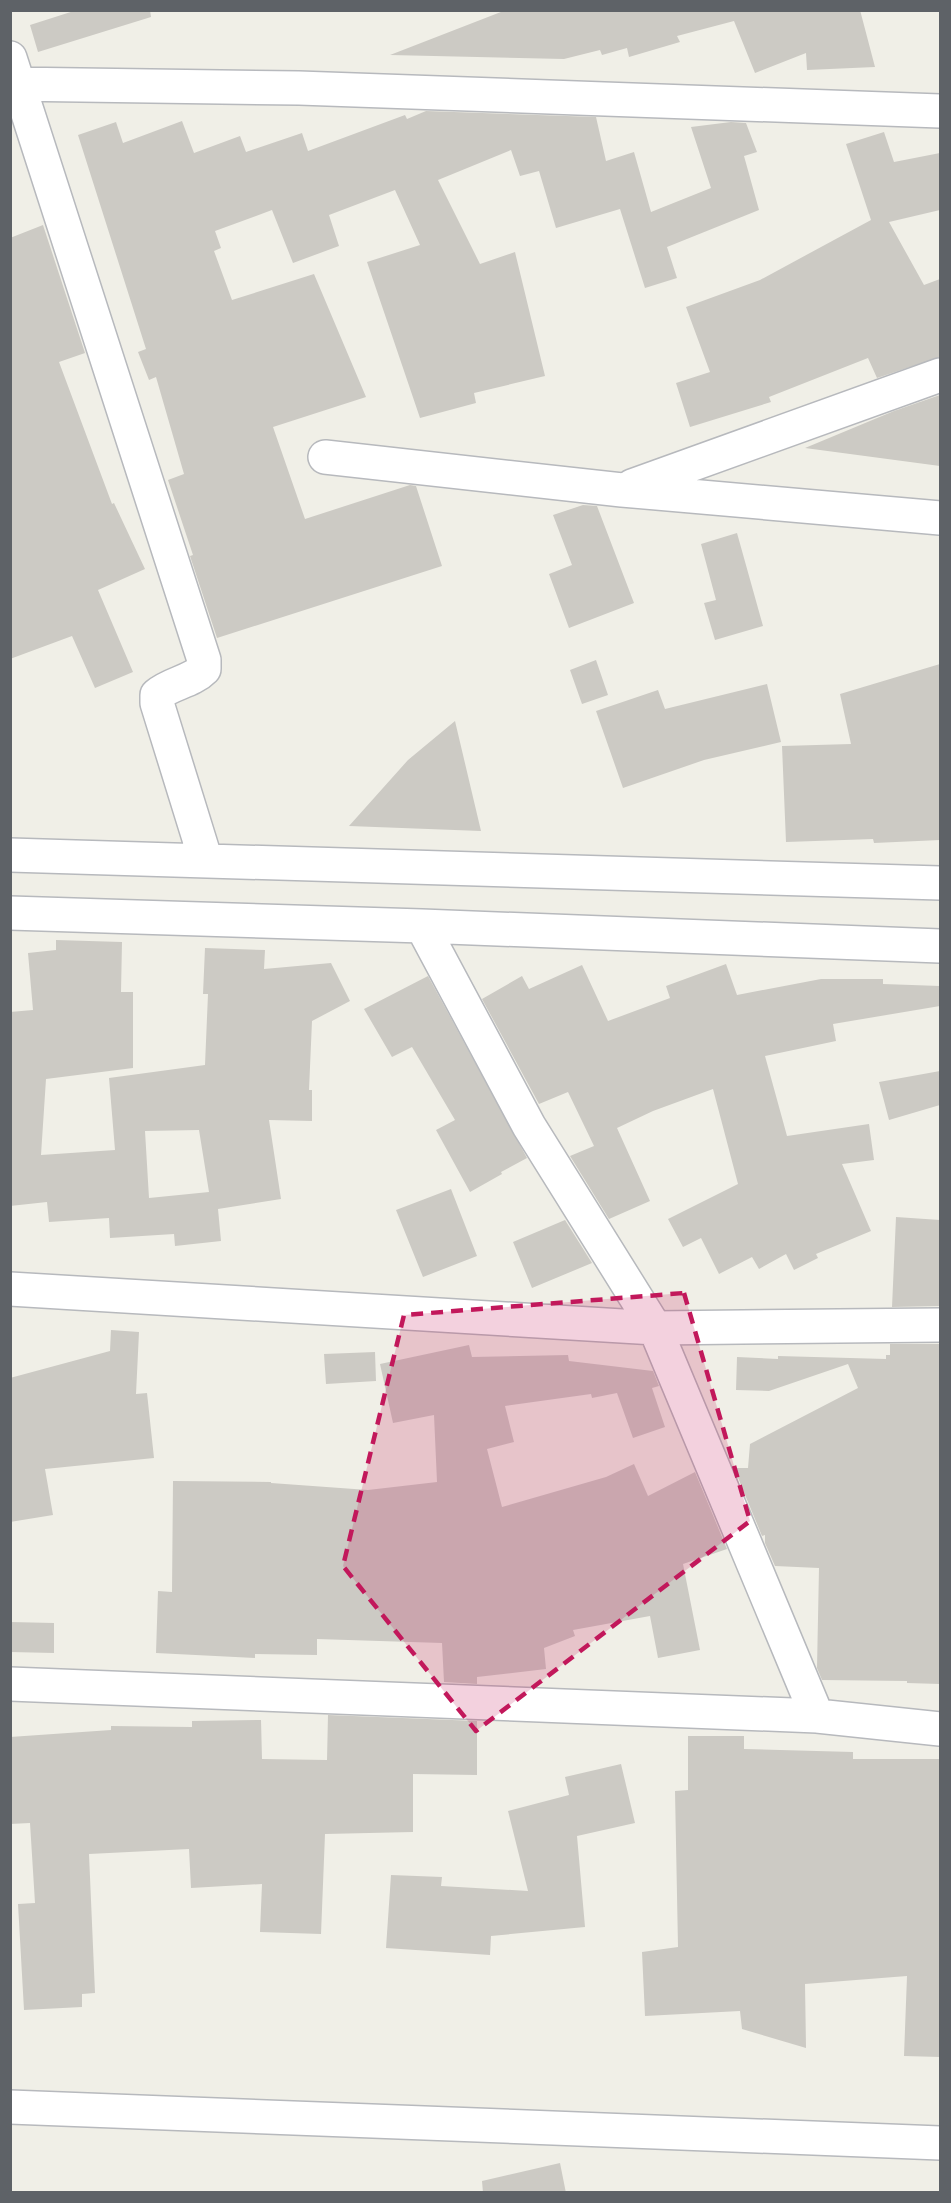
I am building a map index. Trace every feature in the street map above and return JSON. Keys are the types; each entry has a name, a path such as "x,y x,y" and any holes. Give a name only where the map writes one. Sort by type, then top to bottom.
{"street":[{"path":"207,861 157,703 157,695 163,690 199,674 204,669 204,660 13,76 940,111"},
{"path":"622,490 940,375"},
{"path":"325,458 622,490 940,518"},
{"path":"10,855 940,883"},
{"path":"10,913 940,946"},
{"path":"422,926 529,1126 655,1328 817,1716"},
{"path":"10,1290 655,1328 940,1325"},
{"path":"10,1684 817,1716 940,1729"},
{"path":"10,2107 940,2143"}],"highlighted area":[{"path":"684,1293 750,1521 476,1731 343,1566 404,1315"}],"building":[{"path":"77,10 150,10 151,17 38,52 30,25"},
{"path":"506,10 860,10 875,67 807,70 806,53 755,73 734,21 677,36 680,42 629,57 627,48 602,55 600,50 564,59 390,55"},
{"path":"426,111 596,117 606,161 634,152 651,212 711,188 691,127 731,122 746,123 757,152 744,156 759,210 667,247 677,278 645,288 620,209 556,228 539,171 520,176 511,150 438,180 480,264 515,252 545,376 474,393 476,403 420,418 367,262 420,245 395,190 329,215 339,246 293,263 272,210 215,231 221,248 214,251 232,300 314,274 366,397 273,427 305,519 410,485 416,486 442,566 217,638 168,480 184,474 156,377 149,380 138,352 146,349 78,135 116,122 123,143 182,121 194,153 240,136 246,152 302,133 308,151 405,115 407,119"},
{"path":"884,132 894,162 940,153 940,210 889,222 924,285 940,279 940,357 877,378 868,358 769,397 771,402 690,427 676,383 710,372 686,307 760,280 871,220 846,144"},
{"path":"43,225 85,353 59,362 112,504 114,503 145,569 98,590 133,672 95,688 72,636 10,659 10,238"},
{"path":"940,395 940,466 805,448 894,411"},
{"path":"583,505 597,506 634,603 569,628 549,574 572,565 553,515"},
{"path":"737,533 763,626 715,640 704,603 716,600 701,544"},
{"path":"596,660 608,695 582,704 570,670"},
{"path":"940,664 940,840 874,843 873,839 786,842 782,746 851,744 840,694"},
{"path":"767,684 781,742 704,760 623,788 596,711 658,690 665,709"},
{"path":"455,721 481,831 349,826 408,760"},
{"path":"56,940 122,942 121,992 133,992 133,1068 46,1079 41,1155 115,1150 109,1078 205,1065 208,994 203,994 205,948 265,950 264,969 331,963 350,1001 312,1021 309,1090 312,1090 312,1121 269,1120 281,1199 218,1209 221,1241 175,1246 174,1234 110,1238 109,1218 49,1222 47,1202 10,1206 10,1012 33,1010 28,953 56,950","holes":["199,1130 209,1192 149,1198 145,1131"]},
{"path":"726,964 737,995 821,979 883,979 883,984 940,986 940,1006 833,1024 836,1041 765,1056 787,1136 869,1124 874,1160 842,1164 871,1231 816,1254 818,1258 794,1270 786,1254 759,1269 752,1257 719,1274 701,1238 683,1247 668,1219 738,1184 713,1089 653,1111 617,1128 650,1201 609,1219 570,1156 594,1146 568,1092 539,1104 482,999 522,976 529,989 582,965 608,1021 670,998 666,986"},
{"path":"428,976 527,1158 470,1192 436,1130 455,1120 412,1047 392,1057 364,1009"},
{"path":"940,1071 940,1105 889,1120 879,1082"},
{"path":"451,1189 477,1256 423,1277 396,1210"},
{"path":"896,1217 940,1220 940,1306 892,1307"},
{"path":"565,1220 592,1263 532,1288 513,1242"},
{"path":"111,1330 139,1332 136,1394 147,1393 154,1458 45,1469 53,1515 10,1522 10,1378 110,1351"},
{"path":"890,1344 940,1344 940,1684 907,1683 907,1681 822,1680 817,1668 819,1568 775,1566 765,1543 765,1535 762,1536 734,1468 748,1468 750,1444 858,1388 848,1364 769,1391 736,1390 737,1357 886,1359 886,1355 890,1355"},
{"path":"469,1345 472,1357 568,1355 569,1361 653,1371 659,1386 652,1388 665,1427 633,1438 617,1393 592,1398 591,1394 505,1406 514,1442 487,1449 502,1507 606,1477 634,1464 648,1496 695,1472 727,1549 683,1564 700,1650 658,1658 650,1616 573,1630 575,1636 544,1648 546,1669 477,1677 477,1684 444,1682 442,1643 317,1639 317,1655 255,1654 255,1658 156,1653 158,1591 172,1592 173,1481 271,1482 368,1490 437,1482 434,1415 393,1423 380,1364"},
{"path":"375,1352 376,1381 326,1384 324,1354"},
{"path":"10,1622 54,1623 54,1653 10,1652"},
{"path":"328,1715 477,1721 477,1775 413,1774 413,1832 325,1834 321,1934 260,1932 262,1884 191,1888 189,1849 89,1854 95,1993 82,1994 82,2007 24,2010 18,1904 35,1903 30,1823 10,1824 10,1737 111,1730 111,1726 192,1727 192,1721 261,1720 262,1759 327,1760"},
{"path":"688,1736 744,1736 744,1749 853,1752 853,1759 940,1759 940,2057 904,2056 907,1976 805,1984 806,2048 742,2029 740,2011 645,2016 642,1952 678,1947 675,1791 688,1790"},
{"path":"621,1764 635,1823 577,1836 585,1927 491,1936 490,1955 386,1948 391,1875 442,1877 441,1886 528,1891 508,1811 569,1795 565,1777"},
{"path":"560,2163 566,2193 483,2193 482,2181"}]}
